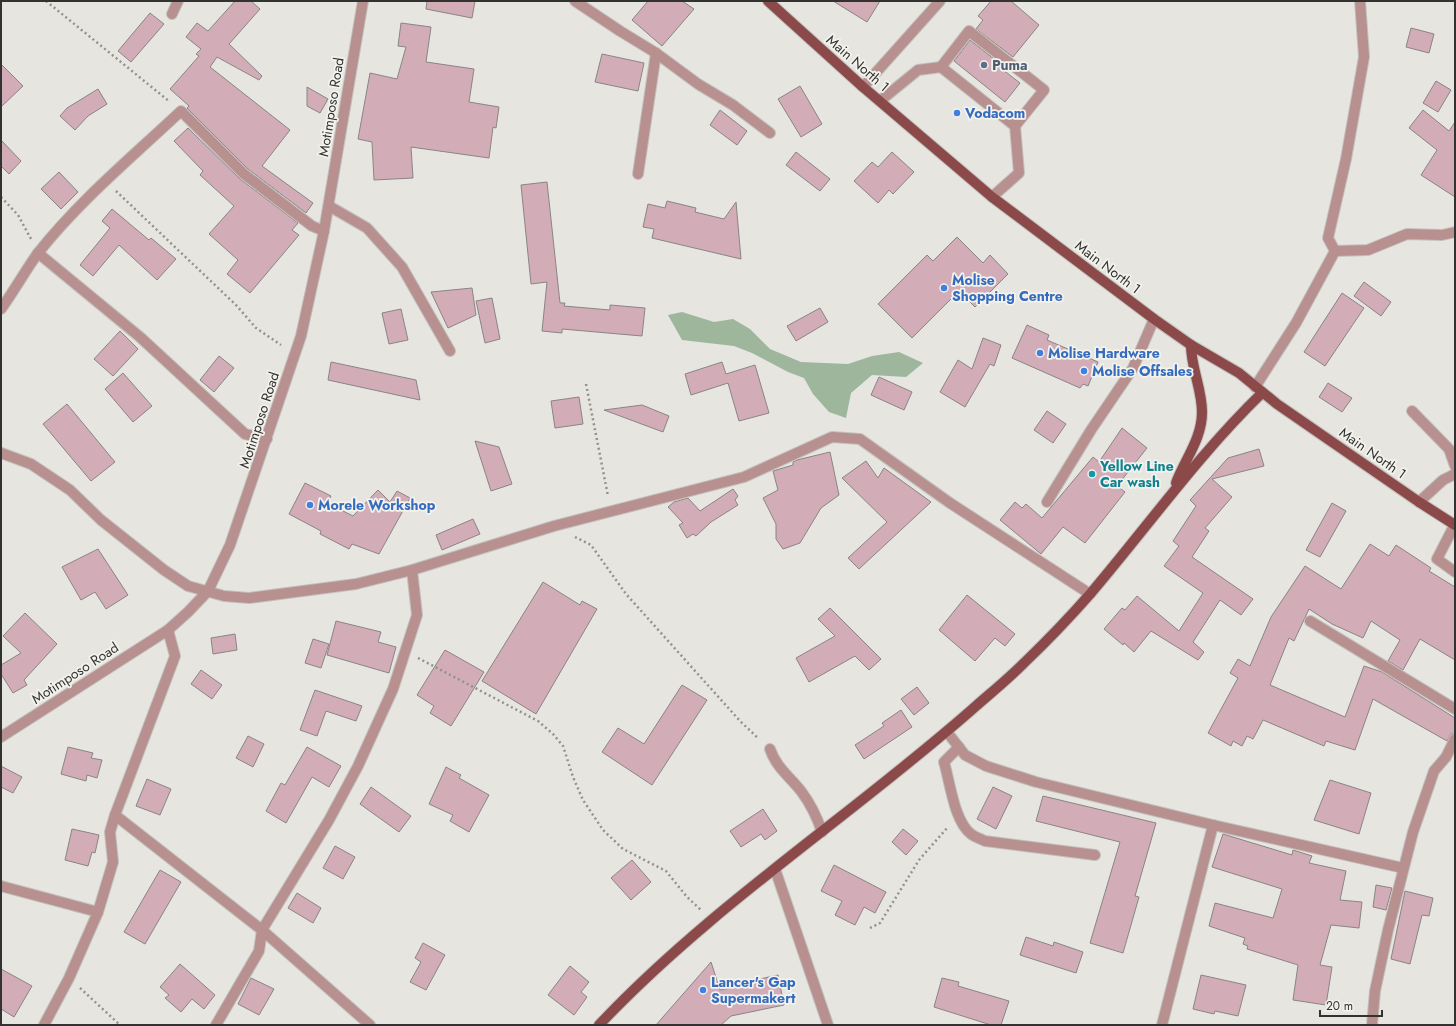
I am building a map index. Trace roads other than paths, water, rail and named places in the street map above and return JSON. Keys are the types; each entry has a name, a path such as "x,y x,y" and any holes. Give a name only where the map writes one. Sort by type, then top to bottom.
{"main road":[{"name":"Main North 1","path":"768,1 863,87 992,197 1154,319 1191,345 1239,374 1258,390 1419,502 1455,524"},
{"path":"1174,489 1182,468 1198,437 1202,412 1198,385 1191,359 1191,345"},
{"path":"599,1025 633,989 712,920 947,732 1024,664 1090,594 1174,489 1242,412 1258,390"}],"street":[{"path":"172,14 178,1"},
{"name":"Motimposo Road","path":"1,737 168,630 208,591 230,545 301,336 329,206 363,1"},
{"path":"576,1 656,53 698,84 733,105 770,133"},
{"path":"863,87 940,1"},
{"path":"1335,251 1328,238 1346,159 1364,58 1360,1"},
{"path":"880,101 918,70 941,67 969,30 1044,90 1015,126 1019,173 992,197"},
{"path":"638,174 656,53"},
{"path":"941,67 1015,126"},
{"path":"1,309 38,253 104,180 126,163 180,111 244,174 312,226 324,231"},
{"path":"329,206 367,228 402,267 450,351"},
{"path":"1335,251 1368,250 1407,234 1442,235 1455,232"},
{"path":"1258,390 1335,251"},
{"path":"38,253 140,337 244,434 267,439"},
{"path":"1047,502 1133,368 1154,319"},
{"path":"1412,411 1449,449 1455,466"},
{"path":"1,453 31,464 70,490 101,520 164,570 188,586 224,596 249,598 356,584 412,570 554,526 744,477 832,437 860,440 950,504 1090,594"},
{"path":"1419,502 1443,480 1455,474"},
{"path":"1455,524 1437,559 1455,572"},
{"path":"216,1025 259,951 262,930 329,820 358,766 393,689 417,615 412,570"},
{"path":"1310,621 1455,709"},
{"path":"44,1025 69,978 98,912 113,862 110,832 175,656 168,630"},
{"path":"947,732 964,755 986,766 1036,782 1213,825 1403,868"},
{"path":"1372,1025 1375,991 1403,868 1413,832 1434,771 1446,757 1455,739"},
{"path":"959,747 944,762 959,815 962,823 971,834 985,841 1095,855"},
{"path":"770,749 774,761 801,791 817,816 822,832"},
{"path":"115,816 262,930 370,1025"},
{"path":"1162,1025 1213,825"},
{"path":"775,869 828,1025"},
{"path":"1,886 98,912"}],"place":[{"name":"Puma","path":"984,65"},
{"name":"Vodacom","path":"957,113"},
{"name":"Molise Shopping Centre","path":"944,288"},
{"name":"Molise Hardware","path":"1040,353"},
{"name":"Molise Offsales","path":"1084,371"},
{"name":"Yellow Line Car wash","path":"1092,474"},
{"name":"Morele Workshop","path":"310,505"},
{"name":"Lancer's Gap Supermakert","path":"703,990"}]}
